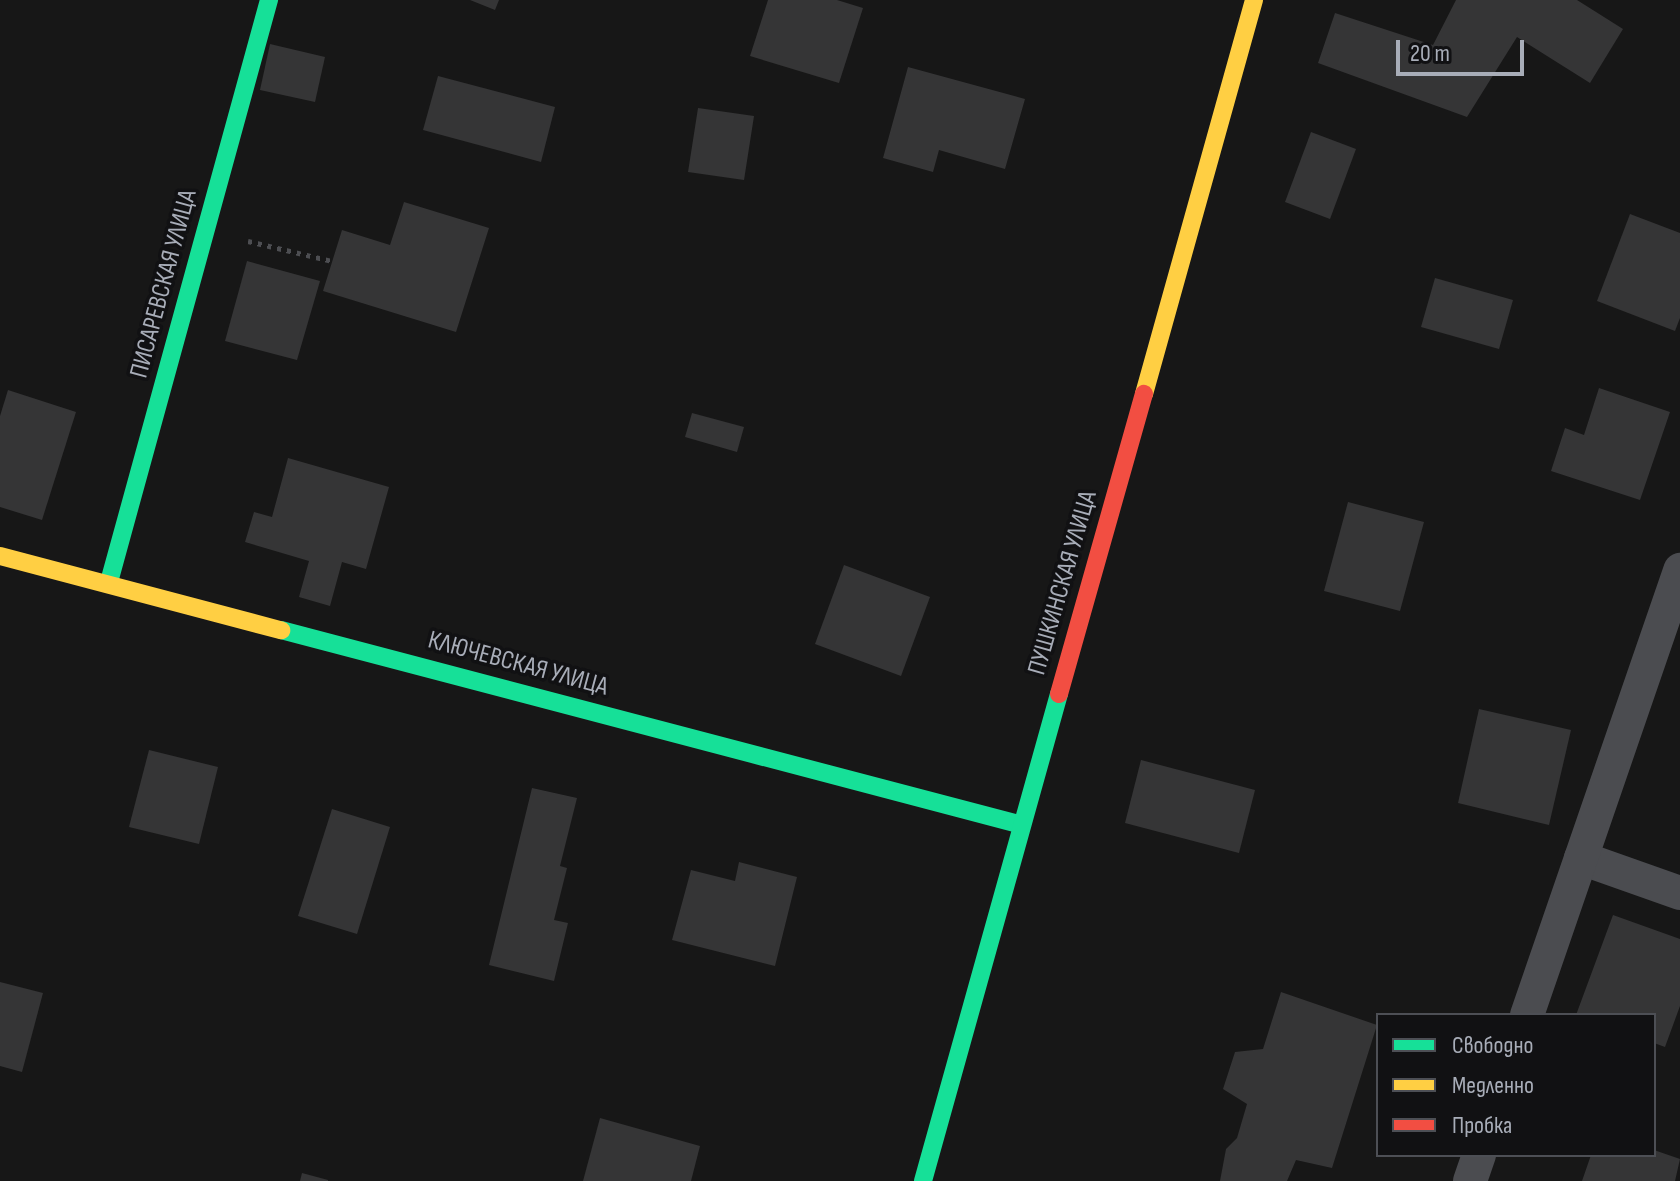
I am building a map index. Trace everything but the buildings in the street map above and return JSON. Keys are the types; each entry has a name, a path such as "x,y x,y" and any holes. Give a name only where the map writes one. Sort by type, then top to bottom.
{"street":[{"name":"ПИСАРЕВСКАЯ УЛИЦА","path":"109,582 269,0"},
{"name":"ПУШКИНСКАЯ УЛИЦА","path":"923,1181 1254,0"},
{"name":"КЛЮЧЕВСКАЯ УЛИЦА","path":"0,556 109,582 1022,825"},
{"path":"1528,1013 1680,570"},
{"path":"1581,858 1680,893"},
{"path":"1470,1181 1478,1157"}],"path":[{"path":"206,231 332,261"}],"traffic: fast":[{"path":"109,582 269,0"},
{"path":"281,630 1022,825"},
{"path":"923,1181 1059,694"}],"traffic: slow":[{"path":"1144,394 1254,0"},
{"path":"0,556 281,630"}],"traffic: jam":[{"path":"1059,694 1144,394"}]}
